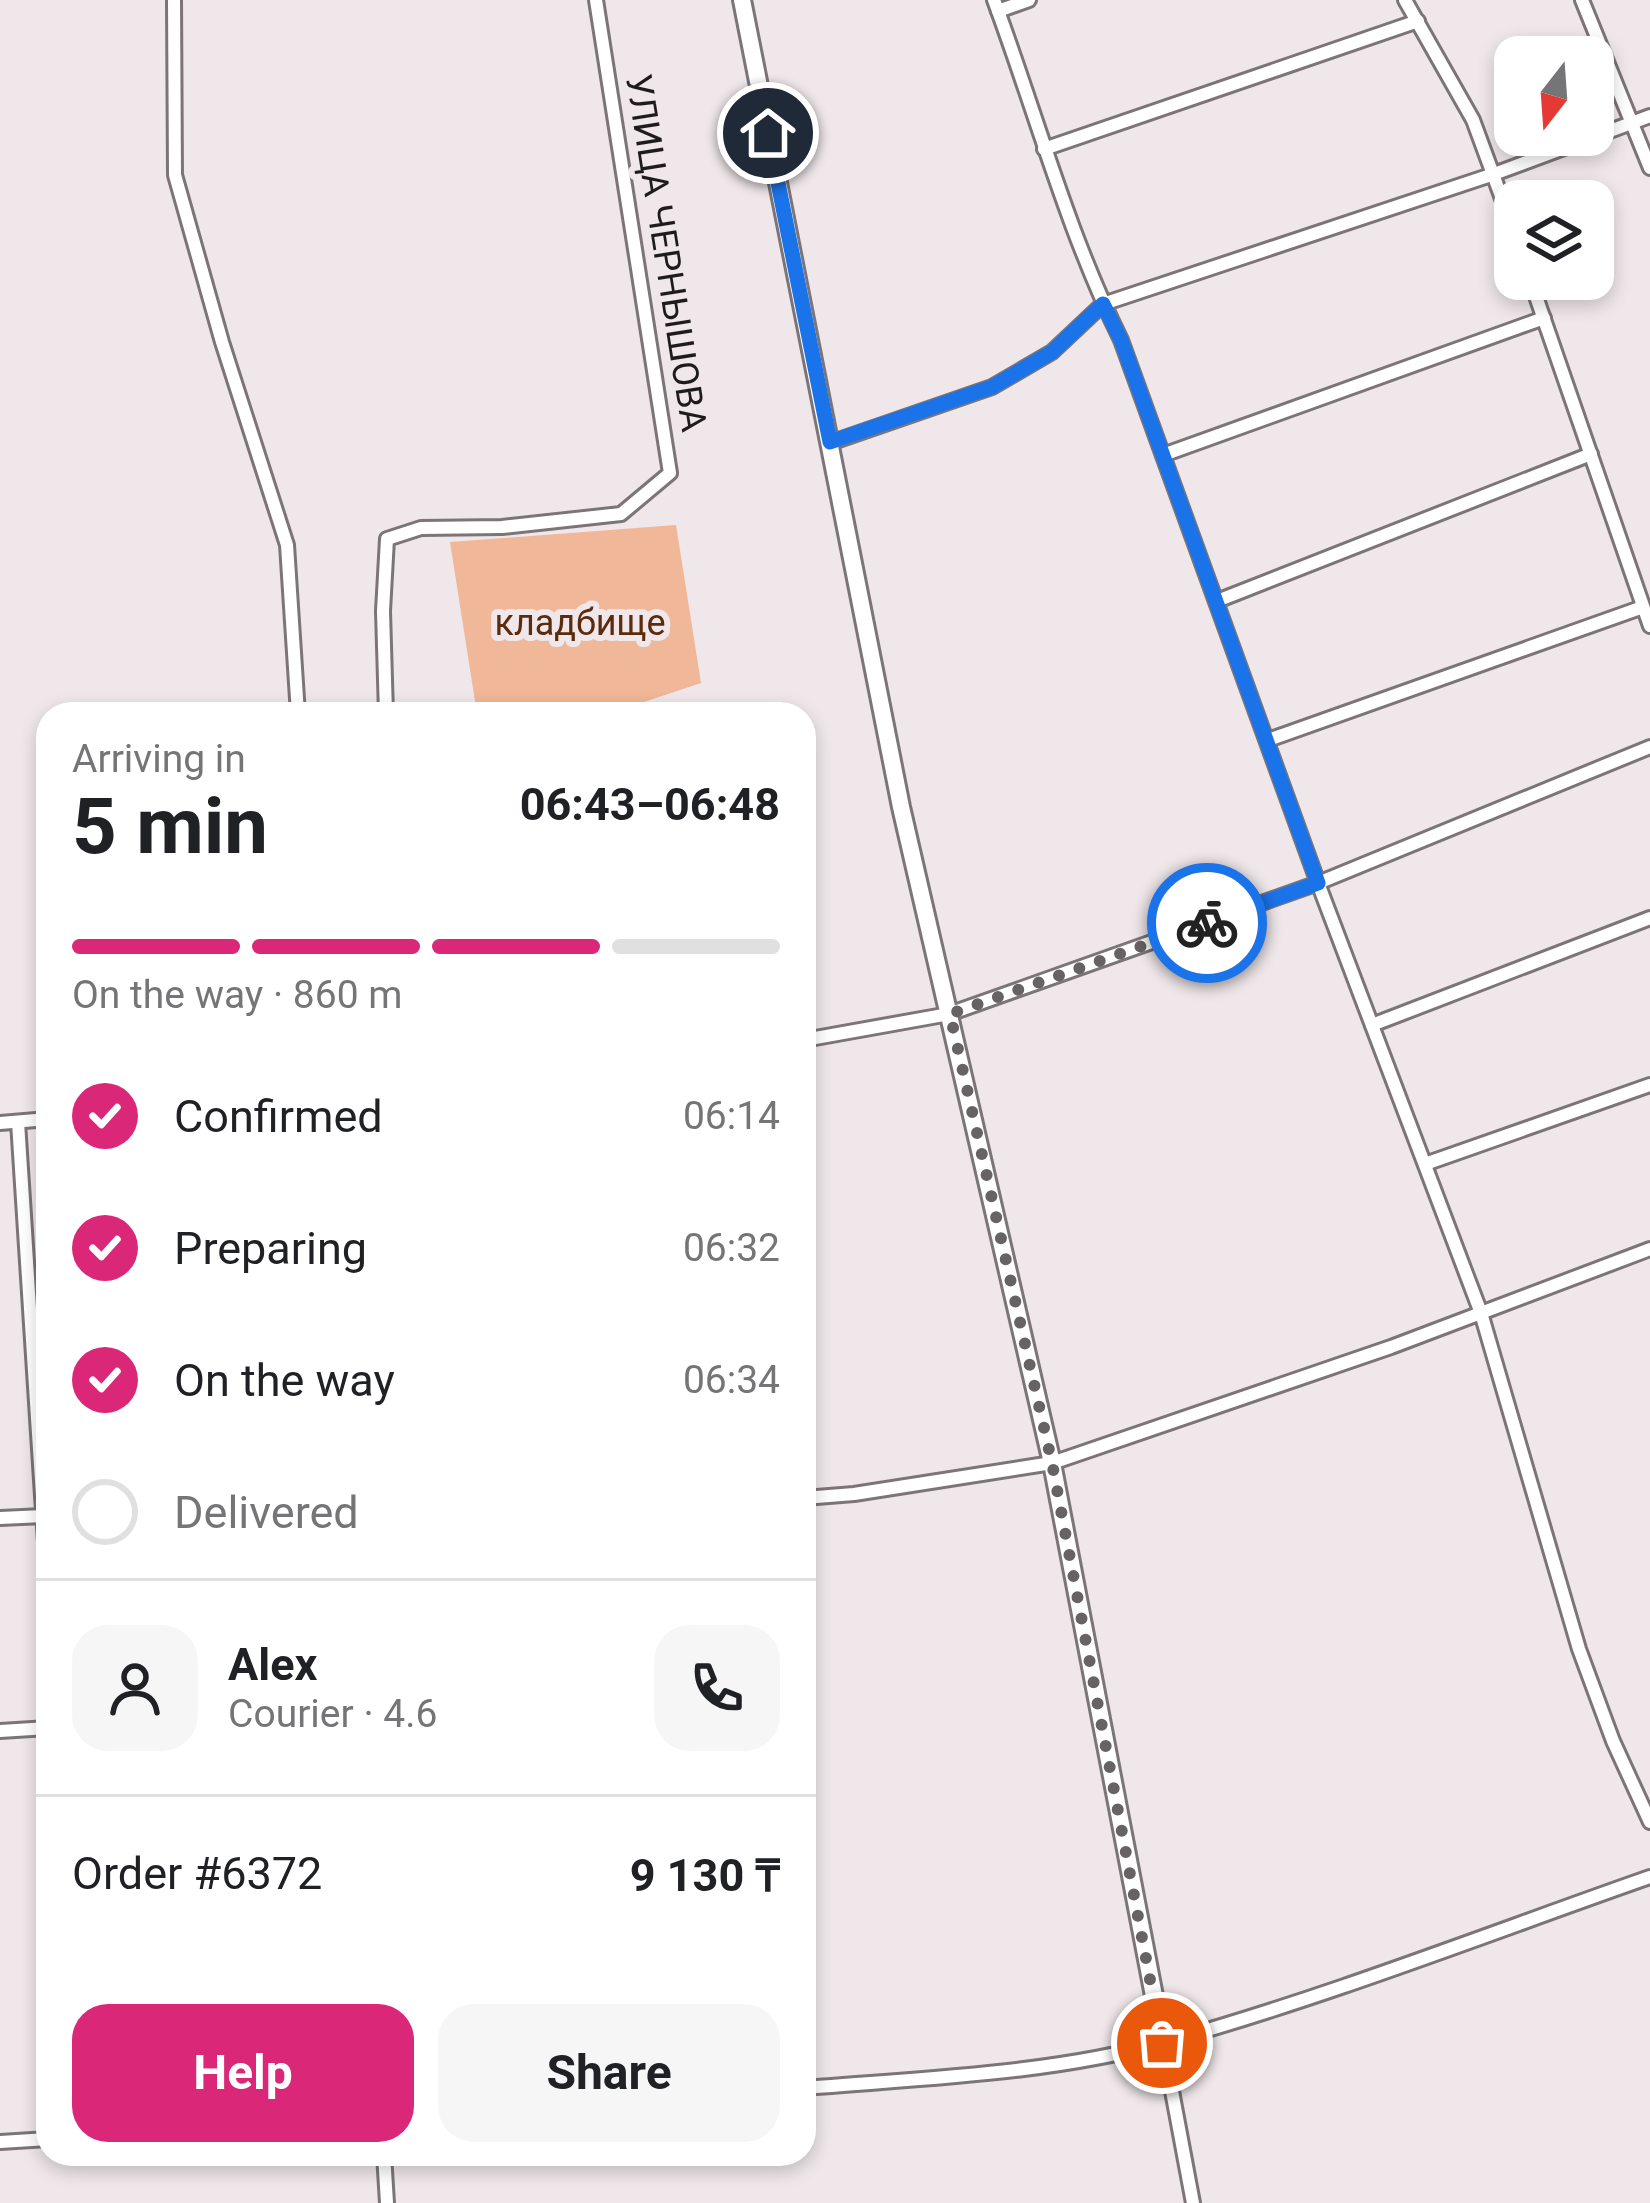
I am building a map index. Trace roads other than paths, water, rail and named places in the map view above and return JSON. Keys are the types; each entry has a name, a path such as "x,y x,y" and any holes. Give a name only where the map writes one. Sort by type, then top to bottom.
{"street":[{"path":"174,0 176,176 222,342 287,545 297,702"},
{"name":"УЛИЦА ЧЕРНЫШОВА","path":"386,702 387,539 421,528 502,527 621,514 670,472 596,0"},
{"path":"742,0 901,807 1052,1463 1193,2203"},
{"path":"1030,0 996,6 1044,149 1121,340 1318,883 1481,1312 1579,1648 1613,1741 1650,1822"},
{"path":"1405,0 1474,120 1496,180"},
{"path":"1582,0 1650,168"},
{"path":"1044,149 1418,22"},
{"path":"830,442 992,387 1052,352 1103,304 1650,116"},
{"path":"1537,300 1650,626"},
{"path":"1163,455 1544,319"},
{"path":"1216,601 1591,454"},
{"path":"1268,740 1643,607"},
{"path":"816,1038 950,1014 1318,883 1650,747"},
{"path":"1372,1025 1650,918"},
{"path":"1425,1164 1650,1085"},
{"path":"0,1123 36,1120"},
{"path":"19,1122 36,1390"},
{"path":"816,1497 1052,1463 1650,1249"},
{"path":"0,1518 36,1516"},
{"path":"0,1731 36,1729"},
{"path":"816,2087 978,2073 1162,2043 1650,1877"},
{"path":"0,2143 36,2141"},
{"path":"385,2166 387,2203"}],"park label":[{"name":"кладбище","path":"580,623"}]}
